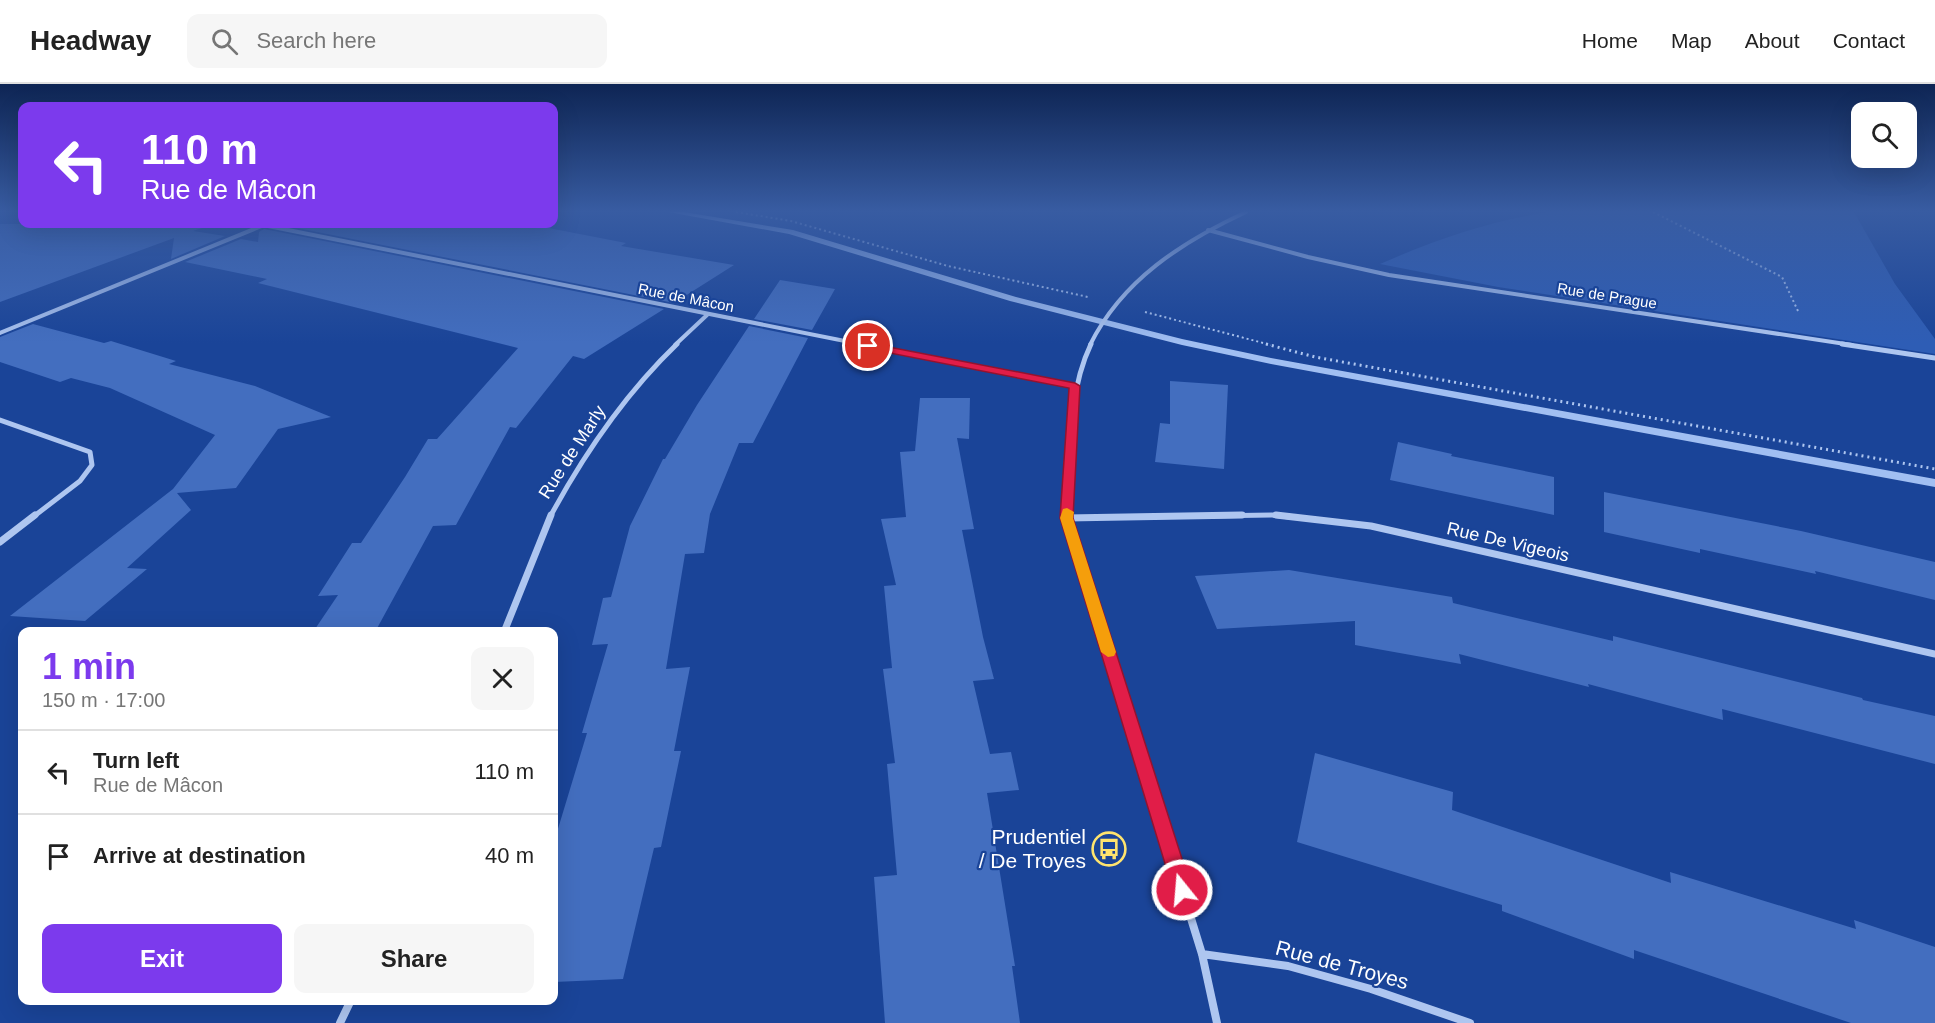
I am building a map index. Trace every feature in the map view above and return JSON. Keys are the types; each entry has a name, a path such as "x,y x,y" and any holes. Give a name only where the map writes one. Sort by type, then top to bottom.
{"street":[{"path":"0,333 189,256"},
{"name":"Rue de Mâcon","path":"415,256 1075,386"},
{"path":"1167,256 1140,278 1116,303 1095,335 1082,362 1075,386 1067,518 1203,954 1216,1023"},
{"name":"Rue de Prague","path":"1304,256 1389,275 1935,358"},
{"name":"Rue de Marly","path":"506,627 544,528 572,478 600,436 651,369 706,315"},
{"path":"0,420 90,452 92,465 80,481 0,542"},
{"name":"Rue De Vigeois","path":"1067,518 1272,515 1371,526 1935,654"},
{"name":"Rue de Troyes","path":"1203,954 1288,966 1371,989 1470,1023"},
{"path":"340,1023 349,1005"}],"path":[{"path":"912,256 948,266 1116,303 1315,357 1935,469"},
{"path":"1740,256 1782,277 1811,339"}],"shaded area":[{"path":"1400,256 1879,256 1895,284 1935,339 1935,354 1498,287 1380,264"}],"building":[{"path":"0,256 126,256 0,302"},
{"path":"200,256 398,256 664,309 584,359 573,356 516,428 510,427 456,525 433,526 378,627 316,627 338,595 318,596 352,543 361,543 428,439 437,439 518,348 258,283 267,279 185,262"},
{"path":"437,256 679,256 734,265 674,303"},
{"path":"780,280 835,289 812,330 754,319"},
{"path":"33,324 104,343 111,341 176,361 169,364 255,386 331,417 278,429 236,488 177,493 191,510 127,568 147,569 85,621 10,616 173,489 215,435 110,388 71,378 60,382 0,362 0,337"},
{"path":"749,326 808,338 753,443 739,443 710,514 704,553 685,554 666,669 690,667 674,751 681,751 661,847 654,848 623,979 558,982 558,829 587,733 582,733 608,644 592,645 603,598 611,597 630,526 663,459"},
{"path":"1170,381 1228,385 1224,469 1155,462 1160,423 1170,424"},
{"path":"920,398 970,398 969,439 957,438 974,529 962,530 983,637 994,679 973,681 990,754 1011,752 1019,790 987,793 1015,966 1012,966 1020,1023 885,1023 874,877 897,875 887,764 895,763 883,669 892,668 884,586 896,585 881,519 906,517 900,452 915,451"},
{"path":"1398,442 1452,454 1451,456 1554,477 1554,515 1390,480"},
{"path":"1604,492 1801,531 1935,562 1935,600 1815,571 1816,574 1700,549 1700,553 1604,532"},
{"path":"1289,570 1452,597 1453,603 1613,641 1613,636 1863,700 1935,716 1935,764 1722,709 1723,720 1588,684 1589,687 1459,654 1461,664 1355,645 1355,621 1217,629 1195,576"},
{"path":"1315,753 1453,792 1452,810 1671,883 1670,872 1856,929 1854,920 1935,947 1935,1023 1851,1023 1634,950 1634,959 1502,911 1502,905 1297,842"}],"waterway":[{"path":"869,256 1013,299 1182,342 1271,361 1935,483"}],"slow traffic":[{"path":"1067,512 1108,652"}],"place":[{"name":"Prudentiel / De Troyes","path":"1109,849"}],"route":[{"path":"868,346 1075,386 1067,518 1182,890"}]}
